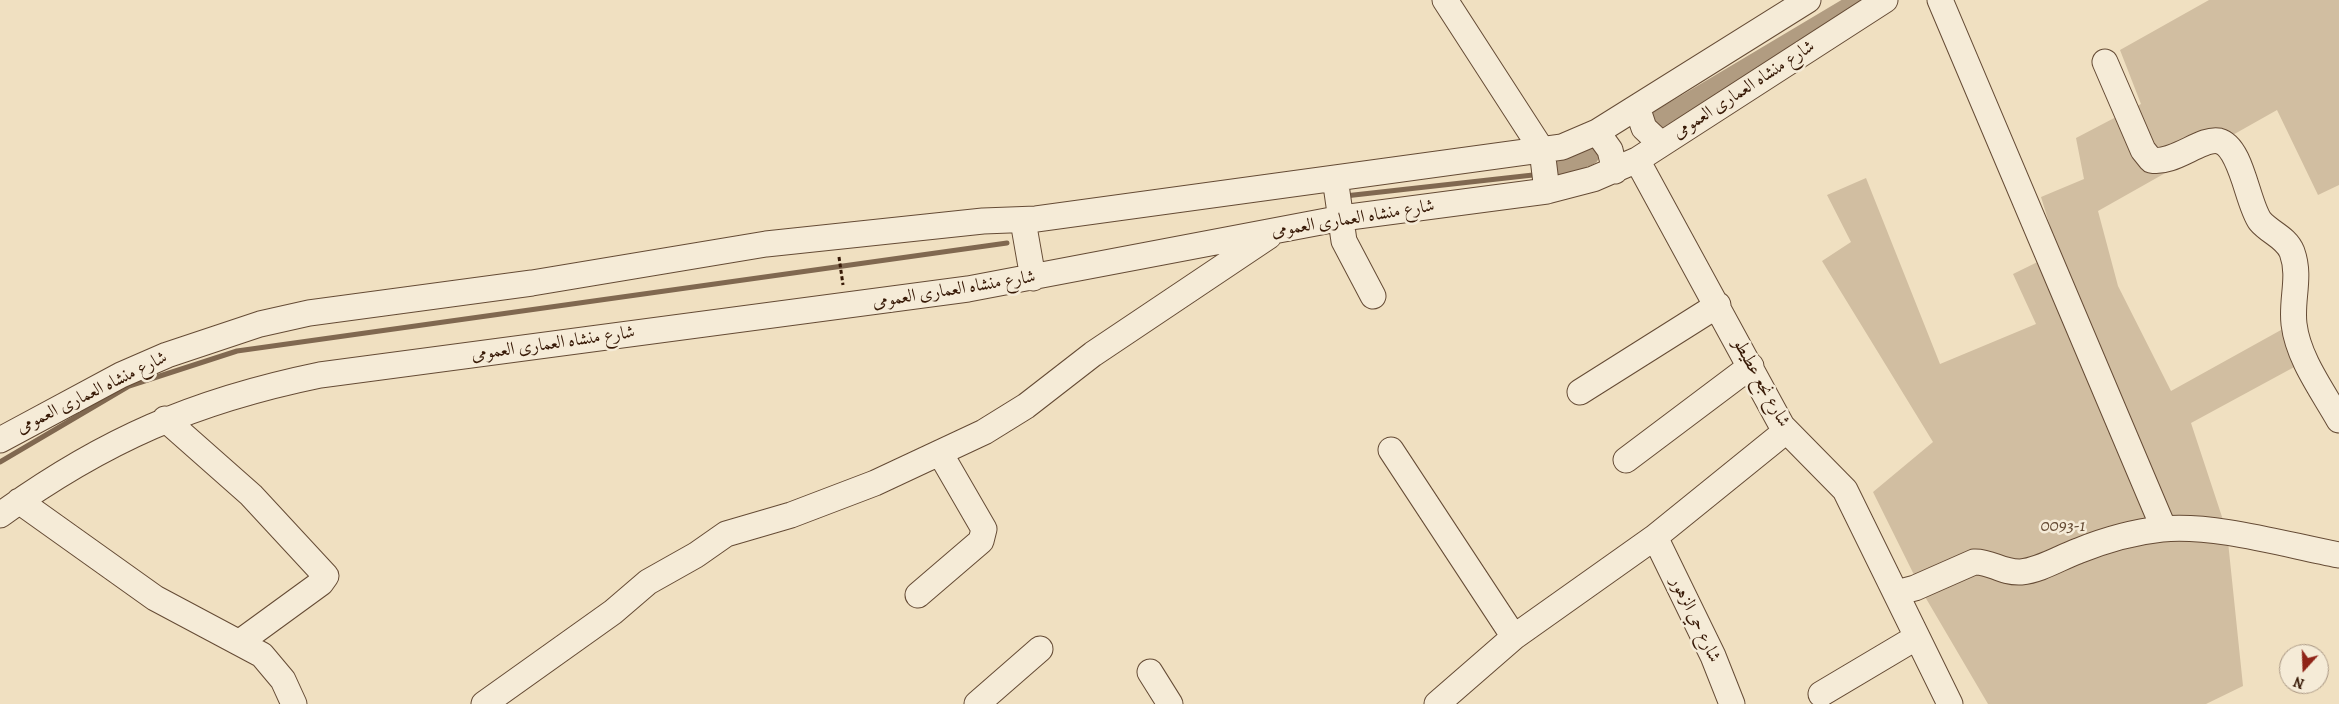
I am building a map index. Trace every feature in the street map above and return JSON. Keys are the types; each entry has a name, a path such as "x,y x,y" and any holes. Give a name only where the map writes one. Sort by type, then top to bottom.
{"street":[{"path":"1445,0 1542,150 1547,191"},
{"name":"شارع منشاه العمارى العمومى","path":"0,440 121,375 166,355 251,327 309,312 532,283 766,244 983,222 1023,221 1562,147 1597,132 1808,0"},
{"name":"شارع منشاه العمارى العمومى","path":"6,507 114,443 165,419 232,396 320,375 903,299 1033,278 1342,218 1547,191 1570,186 1626,165 1885,0"},
{"path":"1940,0 2164,529"},
{"path":"2105,62 2143,150 2151,160 2165,160 2213,141 2225,144 2230,149 2238,164 2260,220 2282,238 2291,250 2296,265 2297,283 2294,324 2310,370 2339,420"},
{"path":"1637,107 1644,128 1661,144"},
{"name":"شارع نجع عطيطو","path":"1597,132 1610,150 1626,165 1718,305 1786,431 1845,490 1950,704"},
{"path":"1335,178 1344,241 1348,252 1373,296"},
{"path":"1023,221 1033,278"},
{"path":"484,704 614,612 648,582 696,555 726,534 791,516 875,483 940,453 1006,419 1093,354 1279,230"},
{"path":"1580,392 1718,305"},
{"path":"1626,460 1750,366"},
{"path":"165,419 251,495 326,576 321,583 240,642"},
{"path":"1437,704 1514,636 1655,537 1786,431"},
{"path":"1391,450 1514,636"},
{"path":"918,595 981,541 984,535 984,529 940,453"},
{"path":"6,507 146,592 262,655 271,664 288,689 294,704"},
{"path":"1896,593 1916,588 1974,562 1983,561 2002,571 2022,572 2049,564 2113,538 2164,529 2215,531 2339,555"},
{"name":"شارع حي الزهور","path":"1655,537 1710,649 1732,704"},
{"path":"1821,694 1917,637"},
{"path":"977,704 1040,649"},
{"path":"1150,672 1170,704"}],"path":[{"path":"838,248 844,288"}],"green space":[{"name":"0093-1","path":"2209,0 2339,0 2339,185 2318,195 2277,110 2098,211 2118,286 2171,391 2290,325 2309,359 2191,423 2227,532 2243,686 2206,704 1988,704 1924,595 1873,492 1933,442 1822,261 1851,242 1827,195 1866,178 1940,364 2036,324 2013,274 2058,252 2041,197 2084,179 2076,138 2141,104 2120,50"}],"waterway":[{"path":"1656,121 1859,0"},
{"path":"1551,172 1590,156"},
{"path":"1345,196 1533,175"},
{"path":"0,462 129,386 237,351 1007,243"}]}
